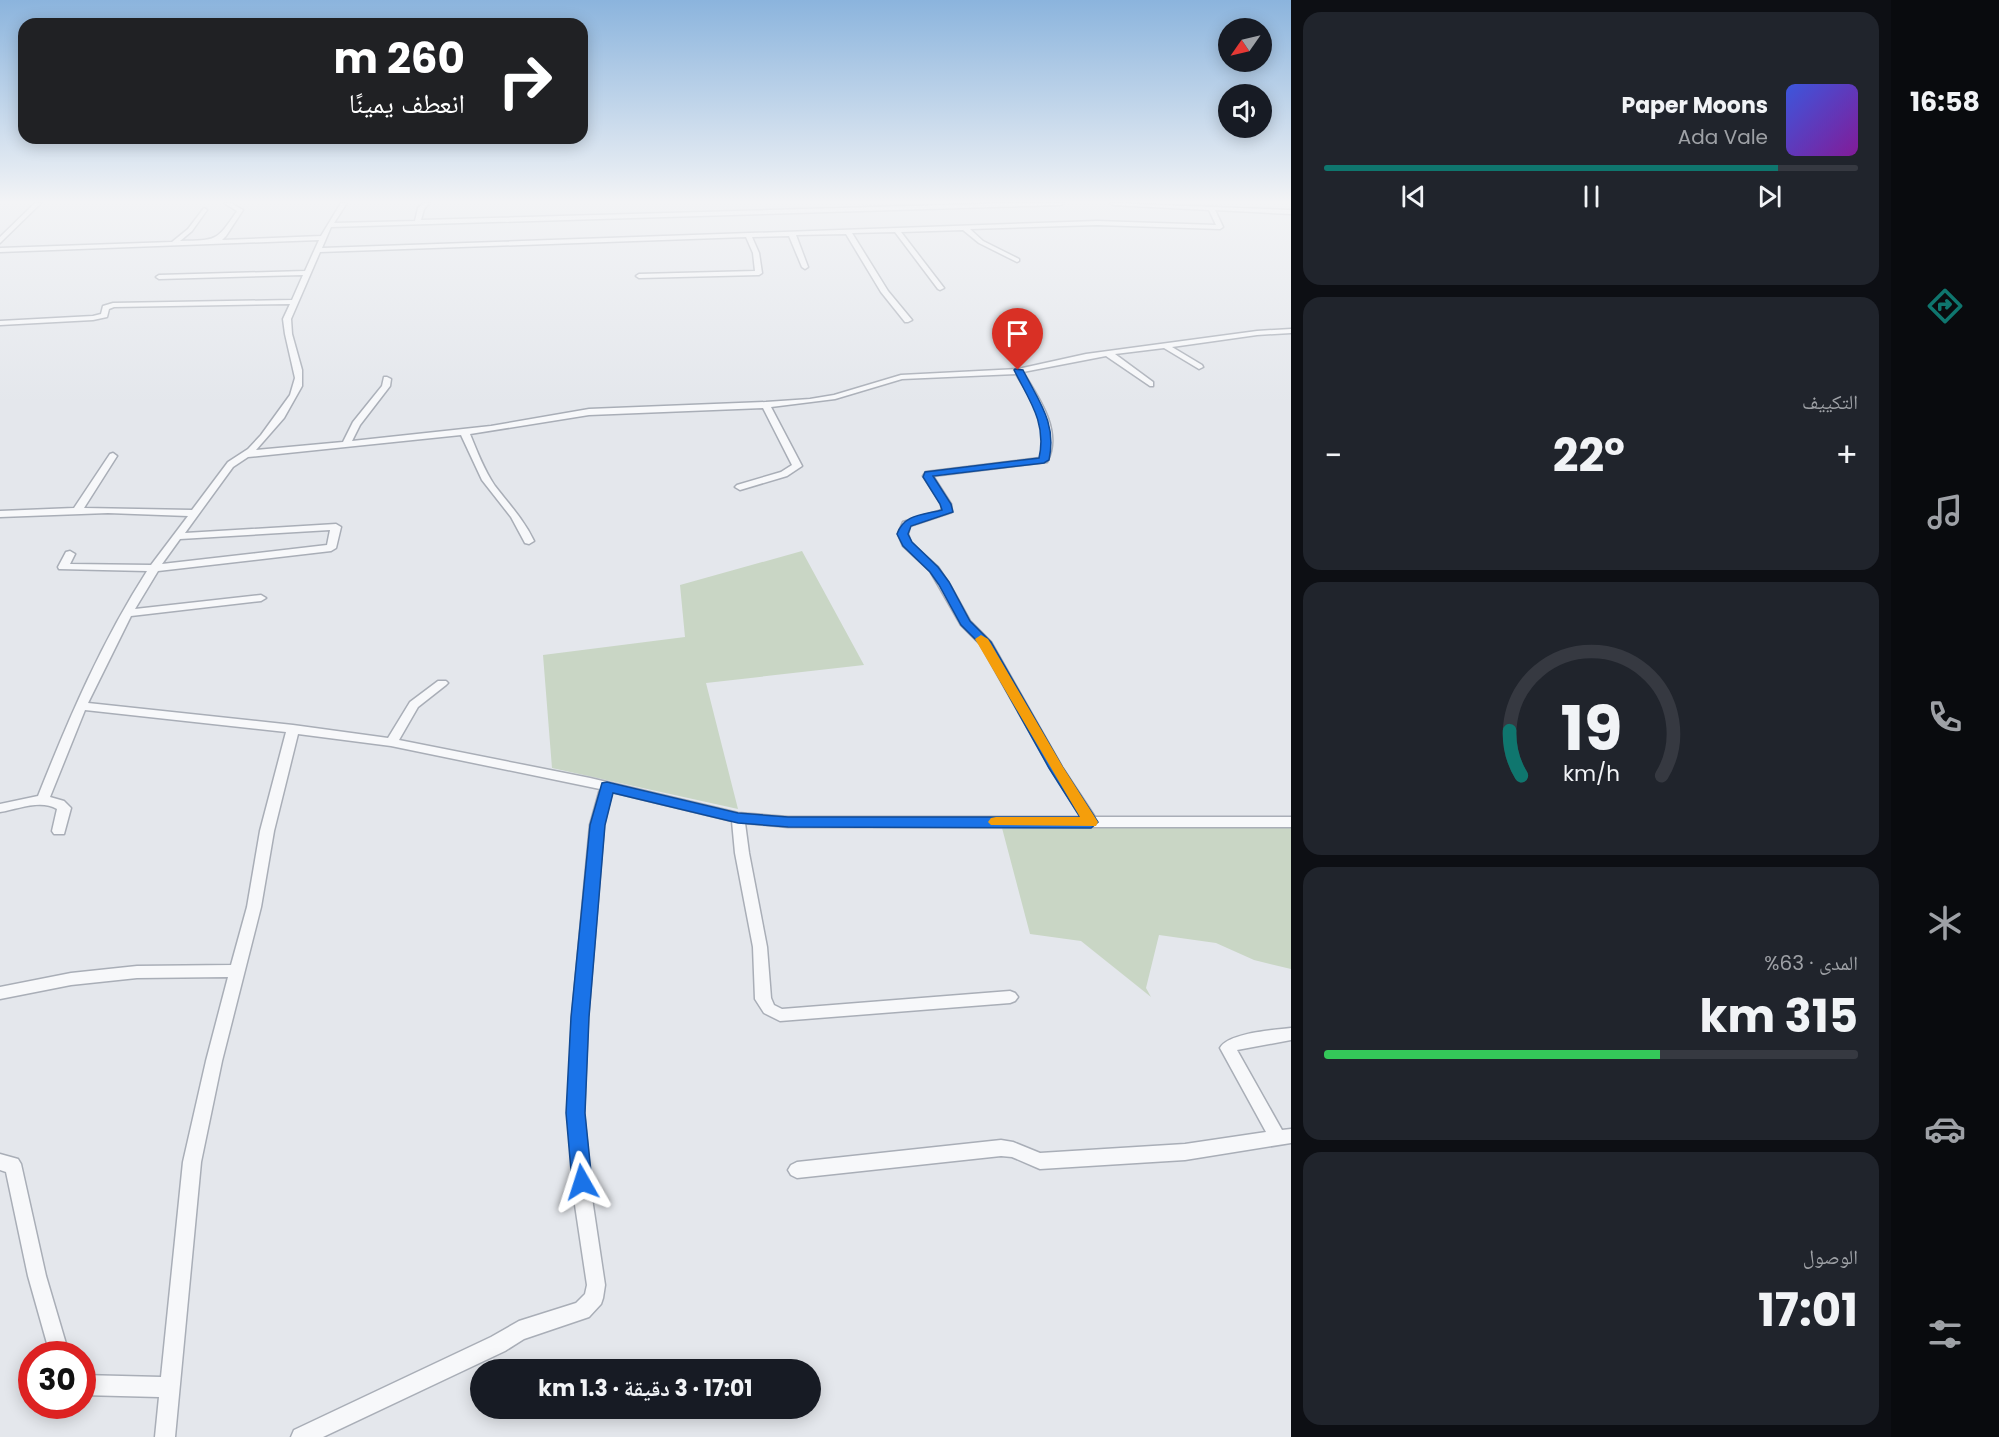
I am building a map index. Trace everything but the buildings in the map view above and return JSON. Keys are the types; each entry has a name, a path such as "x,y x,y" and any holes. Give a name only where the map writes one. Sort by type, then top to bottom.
{"street":[{"path":"43,799 88,687 127,613 155,568 195,513 235,461 248,454 270,430 296,391 298,373 294,350 286,329 287,319 310,270"},
{"path":"639,276 759,273 759,270"},
{"path":"872,270 885,292 908,320"},
{"path":"927,270 940,288"},
{"path":"159,277 309,273"},
{"path":"0,323 93,318 104,315 106,308 113,305 296,302"},
{"path":"248,454 491,429 589,412 766,405 835,397 901,377 1018,370 1108,353 1167,347 1234,336 1291,331"},
{"path":"1167,347 1199,367"},
{"path":"1108,353 1150,384"},
{"path":"1018,370 1046,424 1048,444 1044,460 929,474 928,477 946,504 947,512 913,520 906,524 903,534 907,544 934,569 965,623 985,642 1056,768 1091,822"},
{"path":"346,444 356,424 386,386 387,379"},
{"path":"740,487 784,474 797,466 766,405"},
{"path":"465,430 483,472 497,494 515,513 529,541"},
{"path":"78,510 113,456"},
{"path":"0,514 78,510 195,513"},
{"path":"70,554 63,567 155,568 331,548 336,527 178,536"},
{"path":"127,613 261,598"},
{"path":"391,742 414,705 442,683"},
{"path":"81,706 391,742 607,787 738,818 788,822 1291,822"},
{"path":"165,1437 192,1162 214,1061 254,907 267,831 293,729"},
{"path":"301,1437 498,1344 519,1331 582,1310 594,1298 596,1285 584,1205 576,1113 580,1017 597,825 607,787"},
{"path":"0,808 43,799 59,804 64,808 59,831"},
{"path":"738,818 742,853 760,947 764,999 769,1009 780,1015 1010,997"},
{"path":"0,993 71,980 136,972 237,971"},
{"path":"797,1170 1001,1148 1013,1150 1040,1161 1185,1152 1285,1137 1228,1048 1234,1044 1291,1034"},
{"path":"0,1161 12,1164 17,1179 42,1304 55,1341"},
{"path":"96,1385 169,1387"}],"green space":[{"path":"802,551 864,665 706,683 738,809 552,768 543,655 685,637 680,585"},
{"path":"1291,827 1291,969 1254,960 1216,943 1159,935 1146,988 1151,997 1081,941 1030,934 1002,828"}],"slow traffic":[{"path":"981,639 985,642 1056,768 1091,822 996,822"}],"route":[{"path":"582,1182 576,1113 580,1017 597,825 607,787 738,818 788,822 929,820 1091,822 1056,768 985,642 965,623 934,569 907,544 903,534 906,524 913,520 942,515 948,510 928,477 929,474 1038,462 1047,456 1046,424 1018,370"}]}
